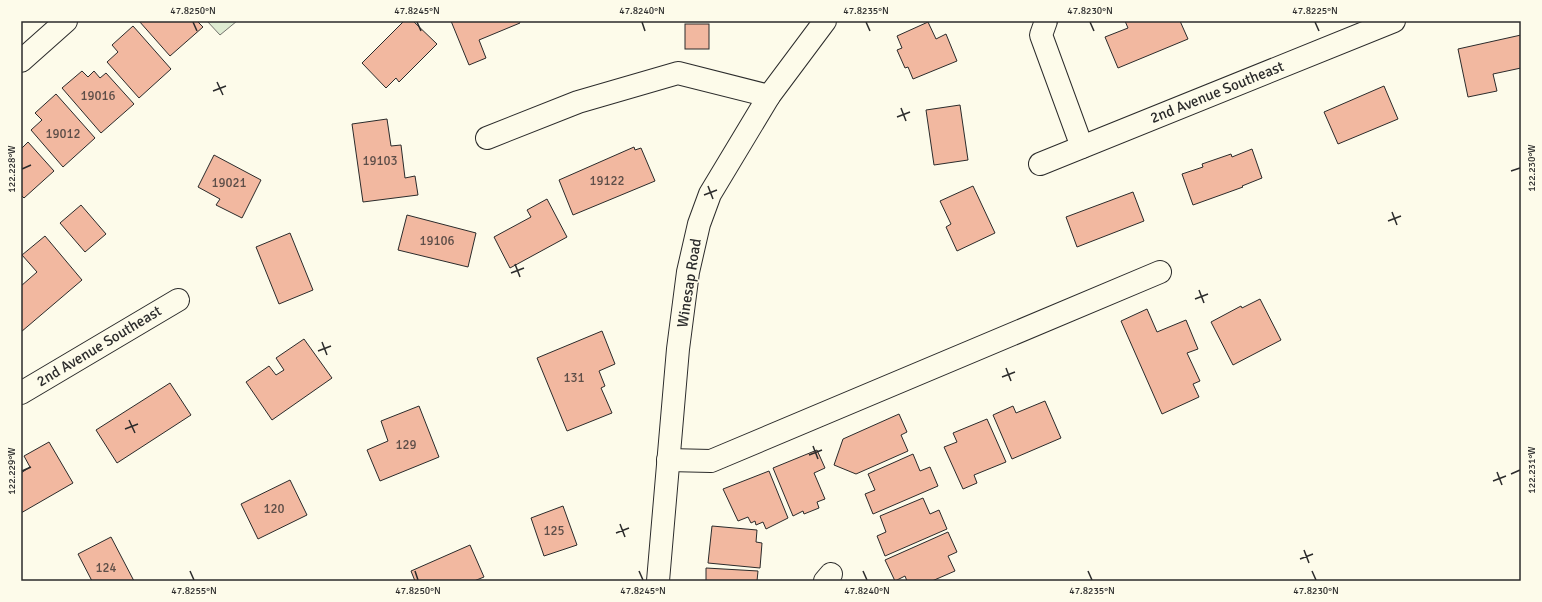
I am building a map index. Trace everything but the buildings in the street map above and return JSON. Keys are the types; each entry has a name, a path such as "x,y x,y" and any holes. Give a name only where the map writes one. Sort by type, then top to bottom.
{"street":[{"path":"21,61 66,21"},
{"name":"Winesap Road","path":"658,581 677,356 686,288 699,224 710,194 769,96 825,21"},
{"path":"1046,21 1041,35 1082,147"},
{"name":"2nd Avenue Southeast","path":"1040,164 1394,21"},
{"path":"487,138 578,102 678,73 769,96"},
{"path":"668,460 711,461 1160,272"},
{"name":"2nd Avenue Southeast","path":"21,393 178,300"}],"green space":[{"path":"207,21 237,21 220,35"}]}
